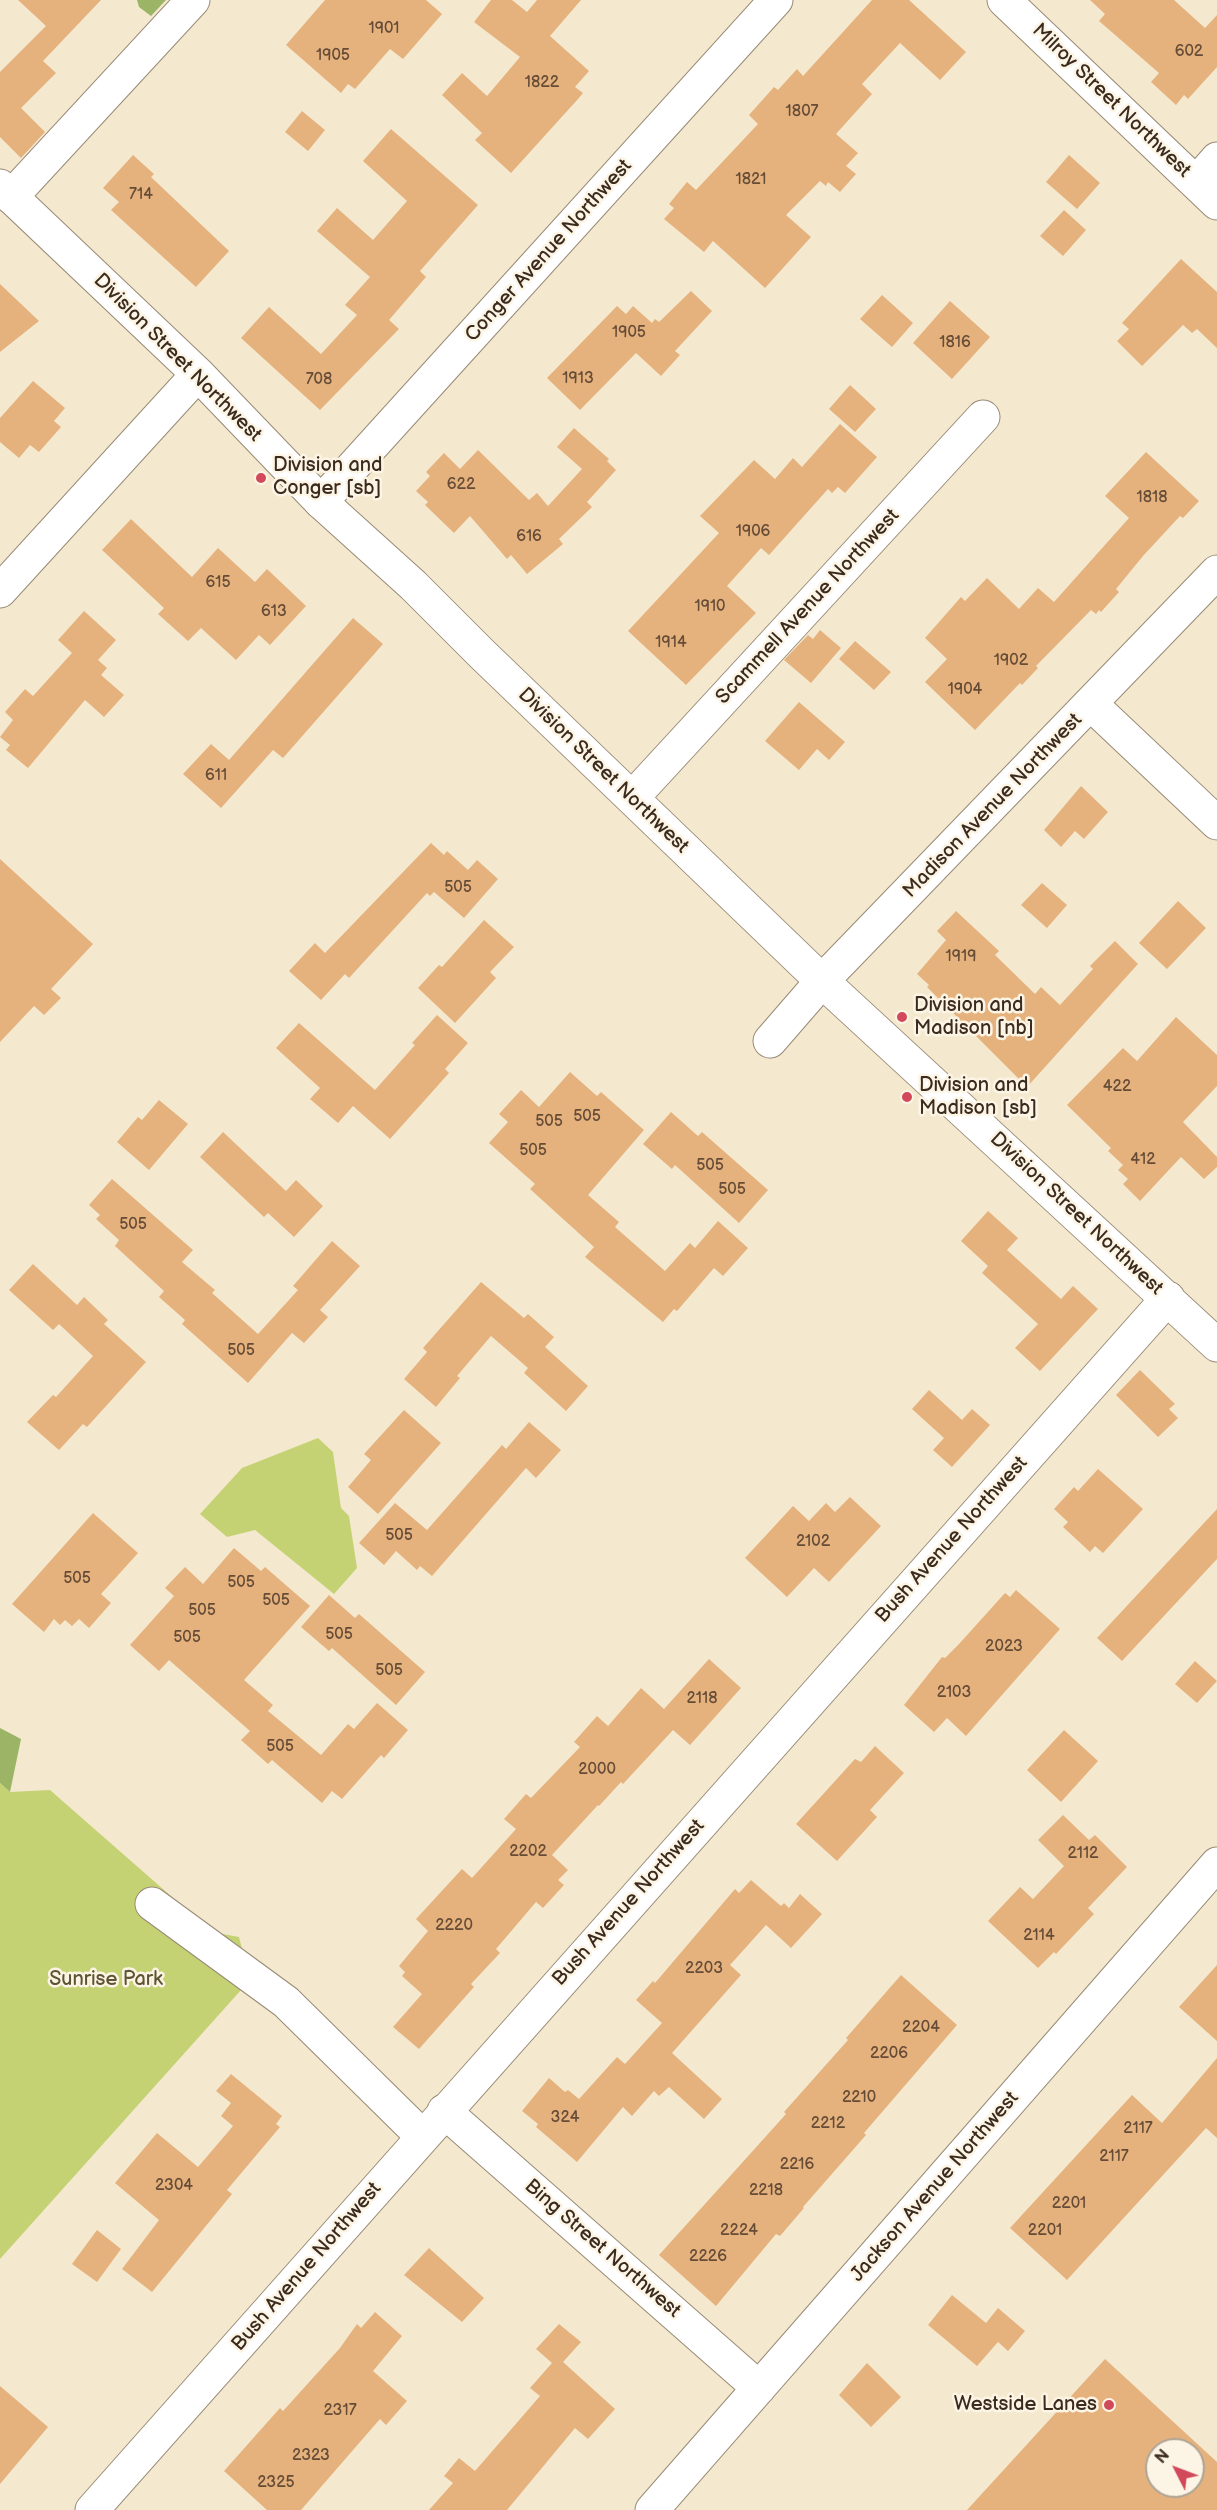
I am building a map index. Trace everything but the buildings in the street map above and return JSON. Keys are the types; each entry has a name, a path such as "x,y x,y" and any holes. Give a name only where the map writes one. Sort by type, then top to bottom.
{"street":[{"path":"5,192 193,0"},
{"name":"Conger Avenue Northwest","path":"321,502 776,0"},
{"name":"Milroy Street Northwest","path":"1004,0 1206,193"},
{"path":"1206,193 1217,159"},
{"name":"Division Street Northwest","path":"5,192 198,374 321,502 413,585 822,981 1217,1345"},
{"path":"0,591 198,374"},
{"name":"Scammell Avenue Northwest","path":"632,798 983,417"},
{"name":"Madison Avenue Northwest","path":"770,1041 822,981 1092,705 1217,572"},
{"path":"1092,705 1217,823"},
{"name":"Bush Avenue Northwest","path":"92,2510 1168,1298"},
{"name":"Jackson Avenue Northwest","path":"652,2510 1217,1864"},
{"path":"152,1905 286,2002 422,2136"},
{"name":"Bing Street Northwest","path":"444,2111 759,2388"}],"green space":[{"path":"137,0 166,0 151,16 139,7"},
{"path":"318,1438 333,1452 341,1508 349,1516 357,1568 334,1594 255,1530 227,1537 200,1514 242,1468"},
{"path":"0,1728 21,1739 10,1792 0,1783"},
{"name":"Sunrise Park","path":"0,1783 10,1792 50,1790 212,1932 239,1937 250,1980 0,2259"}],"place":[{"name":"Division and Conger [sb]","path":"261,478"},
{"name":"Division and Madison [nb]","path":"902,1017"},
{"name":"Division and Madison [sb]","path":"907,1097"},
{"name":"Westside Lanes","path":"1109,2405"}]}
